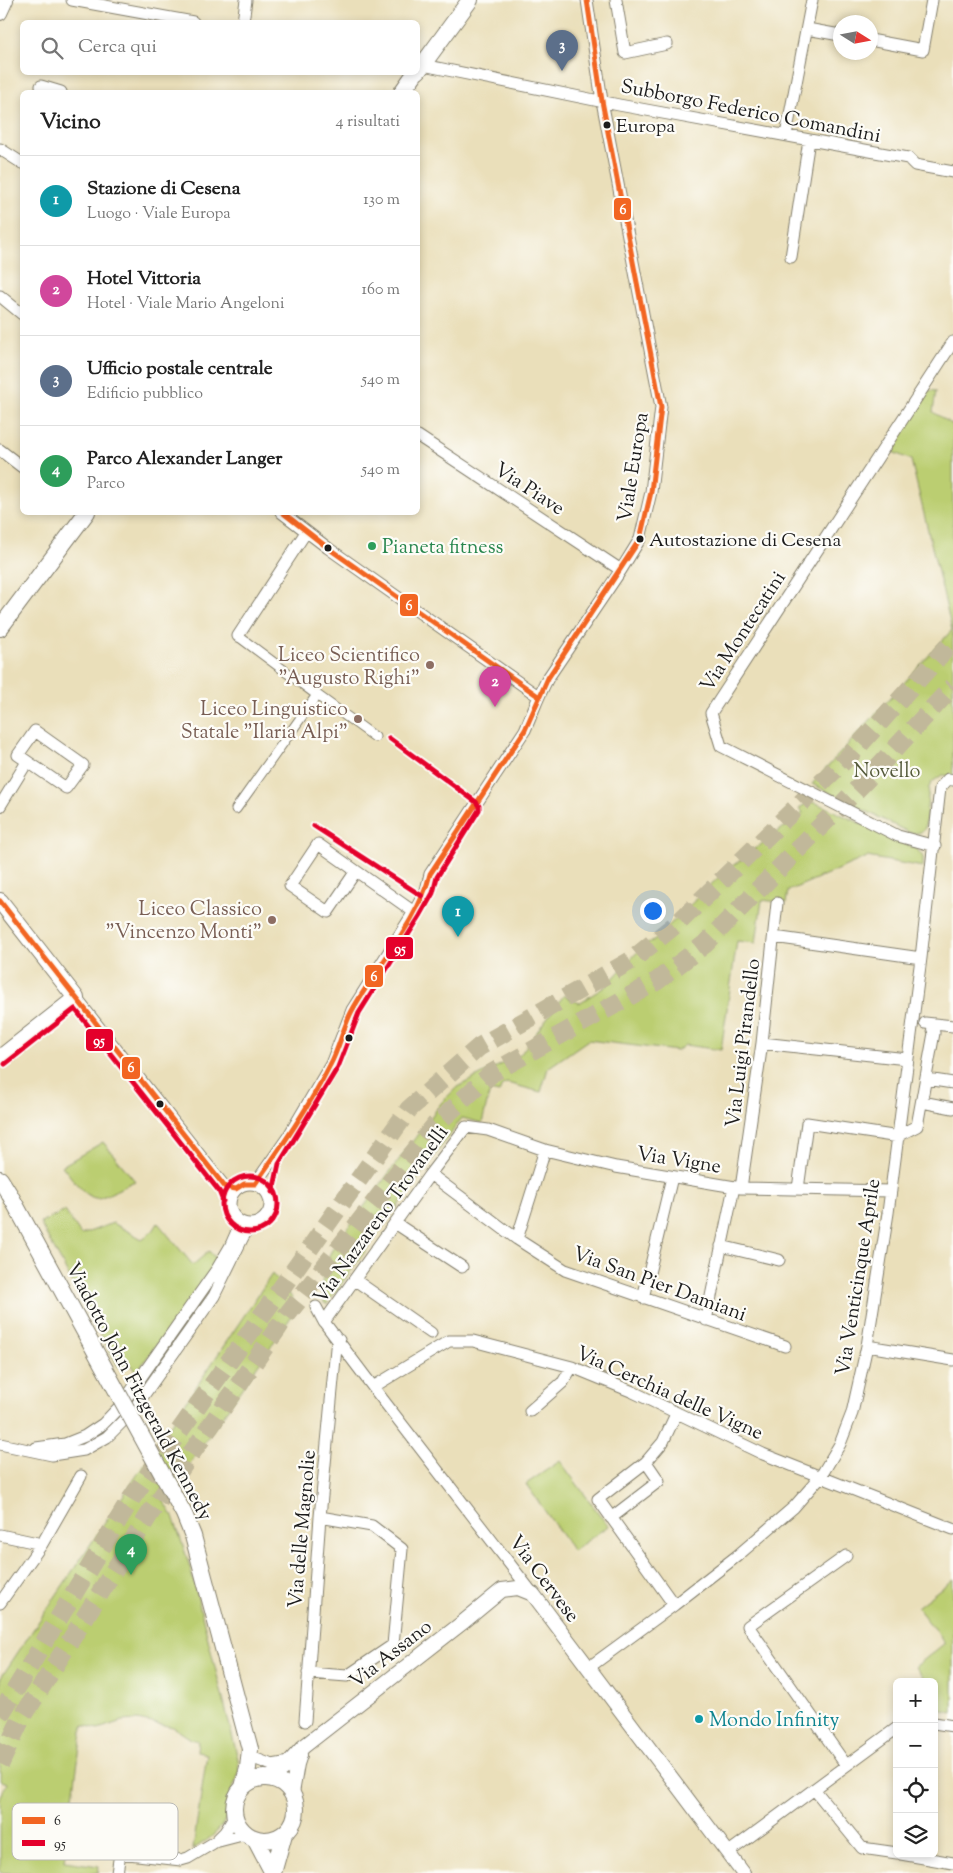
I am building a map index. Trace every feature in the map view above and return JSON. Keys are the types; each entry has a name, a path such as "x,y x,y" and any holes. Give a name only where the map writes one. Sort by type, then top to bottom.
{"main road":[{"path":"420,67 470,0"},
{"path":"403,90 414,75"},
{"path":"0,628 84,515"},
{"path":"0,901 76,998 0,1058"},
{"name":"Viadotto John Fitzgerald Kennedy","path":"0,1179 184,1514 193,1536 253,1754 269,1778"},
{"name":"Viadotto John Fitzgerald Kennedy","path":"243,1787 253,1754"},
{"path":"260,1778 269,1778 286,1786 295,1800 296,1815 284,1834 273,1873 251,1836 237,1822 235,1816 235,1800 243,1787 260,1778"},
{"path":"251,1836 265,1840 275,1839 284,1834"}],"street":[{"path":"0,13 6,0"},
{"path":"72,0 110,3 183,20"},
{"path":"243,20 246,0"},
{"name":"Viale Europa","path":"272,1161 331,1064 352,1010 414,912 426,890 430,874 524,730 532,715 538,696 548,678 640,539 651,492 661,407 602,101 587,0"},
{"path":"616,0 625,53 667,44"},
{"path":"786,135 812,0"},
{"path":"878,42 923,50 932,0"},
{"path":"806,29 833,34"},
{"name":"Subborgo Federico Comandini","path":"420,68 908,158 915,164 953,172"},
{"path":"42,90 41,86 55,90"},
{"path":"790,257 809,140"},
{"path":"0,148 20,162"},
{"path":"0,296 20,312"},
{"name":"Via Montecatini","path":"935,846 898,836 721,746 712,713 953,342"},
{"name":"Via Piave","path":"420,437 621,570"},
{"path":"0,450 20,465"},
{"path":"285,515 538,696"},
{"path":"306,532 238,636 375,737"},
{"path":"236,809 317,695"},
{"path":"35,730 83,766 66,788 27,762 18,755 35,730"},
{"path":"0,806 27,762"},
{"name":"Via Venticinque Aprile","path":"588,1668 674,1605 794,1507 821,1476 840,1444 852,1413 867,1346 899,1136 922,958 940,788 950,780"},
{"path":"356,871 328,912 290,886 318,844 414,912"},
{"name":"Via Luigi Pirandello","path":"706,1320 721,1246 738,1187 762,1043 777,903"},
{"path":"774,937 922,958"},
{"path":"76,998 230,1191 230,1205 233,1215 246,1223 261,1221 269,1213 270,1200 266,1190 272,1161"},
{"path":"913,1022 953,1026"},
{"path":"798,1189 807,1124 899,1136 918,1126 934,1033 930,1024"},
{"path":"762,1043 908,1059"},
{"path":"926,1079 953,1083"},
{"path":"922,1102 953,1108"},
{"name":"Via Vigne","path":"466,1128 488,1130 545,1150 616,1167 738,1187 891,1192"},
{"name":"Via Nazzareno Trovanelli","path":"324,1322 356,1280 430,1174 466,1128"},
{"path":"518,1239 545,1150"},
{"path":"255,1184 272,1161"},
{"name":"Via San Pier Damiani","path":"430,1174 518,1239 565,1270 785,1346"},
{"path":"643,1298 672,1177"},
{"path":"230,1191 244,1184 255,1184 266,1190"},
{"path":"0,1444 27,1449 66,1444 85,1436 102,1424 115,1411 217,1269 246,1223"},
{"path":"395,1223 462,1267"},
{"path":"721,1246 779,1260"},
{"path":"356,1280 431,1333"},
{"name":"Via Cervese","path":"316,1307 324,1322 373,1387 534,1594 743,1873"},
{"name":"Via delle Magnolie","path":"305,1721 320,1517 336,1348 339,1340"},
{"name":"Via Cerchia delle Vigne","path":"373,1387 449,1340 473,1341 572,1367 633,1392 763,1454 953,1529"},
{"path":"867,1346 953,1360"},
{"path":"530,1411 564,1382 572,1367"},
{"path":"674,1605 598,1499 646,1462 663,1442 676,1414"},
{"path":"611,1518 659,1481 646,1462"},
{"path":"0,1604 42,1544 81,1476"},
{"path":"308,1672 347,1676 393,1645 402,1549 372,1526 320,1517"},
{"path":"0,1536 42,1544"},
{"path":"846,1556 748,1626 846,1765"},
{"name":"Via Assano","path":"269,1778 290,1762 303,1747 502,1590 511,1577 512,1567"},
{"path":"502,1590 518,1588 534,1594"},
{"path":"938,1723 952,1726"},
{"path":"729,1852 893,1731"},
{"path":"292,1793 297,1764 303,1747"},
{"path":"253,1754 272,1765 290,1762"},
{"path":"814,1789 862,1848 893,1853"},
{"path":"178,1860 188,1858 215,1842 225,1832 235,1816"},
{"path":"215,1842 251,1836"},
{"path":"924,1858 953,1863"},
{"path":"117,1873 119,1860"},
{"path":"949,1873 953,1870"}],"green space":[{"name":"Novello","path":"927,390 936,391 933,412 953,425 953,776 942,775 932,782 929,787 925,828 920,832 910,833 812,784 952,630 911,460 888,450"},
{"path":"809,802 816,803 917,849 923,857 923,867 867,857 788,891 786,903 762,900 756,943 737,941 721,1050 685,1045 677,1051 588,1040 548,1068 541,1092 507,1083 502,1085 499,1093 490,1091 482,1123 462,1118 327,1304 324,1303 323,1274 326,1262 333,1248 442,1102 457,1087 520,1055 564,995 579,1003 606,986 641,948 655,939 723,873 803,813 799,808"},
{"path":"103,1142 135,1181 107,1195 93,1198 83,1191 62,1166"},
{"path":"65,1211 81,1235 113,1223 142,1239 153,1231 158,1223 193,1265 209,1251 217,1260 137,1372 130,1363 119,1368 40,1223"},
{"path":"272,1274 298,1307 164,1501 173,1516 190,1567 238,1759 238,1775 229,1797 227,1815 222,1825 207,1840 193,1849 207,1754 197,1752 198,1741 191,1739 173,1727 137,1720 122,1721 98,1729 83,1725 72,1803 12,1803 12,1860 64,1860 99,1866 98,1873 0,1873 0,1798 7,1783 0,1780 0,1679"},
{"path":"560,1461 608,1526 573,1551 526,1484"},
{"path":"953,1579 953,1713 938,1710 938,1678 924,1678 915,1667 945,1643 917,1607"}],"tunnel":[{"path":"0,1715 131,1499 409,1109 479,1047 632,960 681,920 851,754 953,641"},
{"path":"0,1764 20,1721 149,1515 286,1316 435,1125 492,1073 657,981 705,944 866,780 953,686"}],"transit line":[{"name":"6","path":"0,901 225,1187 236,1189 244,1184 255,1184 285,1141 322,1081 350,1016 362,993 417,909 430,874 525,730 548,678 640,539 651,492 661,407 602,101 587,0"},
{"name":"6","path":"286,515 328,548 538,696"},
{"name":"95","path":"273,1192 279,1164 338,1067 359,1013 420,916 433,893 437,877 479,810 476,802 389,738"},
{"name":"95","path":"314,826 422,896"},
{"name":"95","path":"5,1064 75,1009 219,1191 223,1201"},
{"name":"95","path":"250,1176 261,1178 270,1184 276,1193 278,1204 276,1215 270,1224 261,1230 250,1232 239,1230 230,1224 224,1215 222,1204 224,1193 230,1184 239,1178 250,1176"}],"place":[{"name":"Ufficio postale centrale","path":"562,71"},
{"name":"Europa","path":"607,125"},
{"name":"Autostazione di Cesena","path":"640,539"},
{"name":"Pianeta fitness","path":"372,546"},
{"name":"Liceo Scientifico \"Augusto Righi\"","path":"430,665"},
{"name":"Hotel Vittoria","path":"495,707"},
{"name":"Liceo Linguistico Statale \"Ilaria Alpi\"","path":"358,719"},
{"name":"Liceo Classico \"Vincenzo Monti\"","path":"272,920"},
{"name":"Stazione di Cesena","path":"458,937"},
{"name":"Parco Alexander Langer","path":"131,1575"},
{"name":"Mondo Infinity","path":"699,1719"}]}
